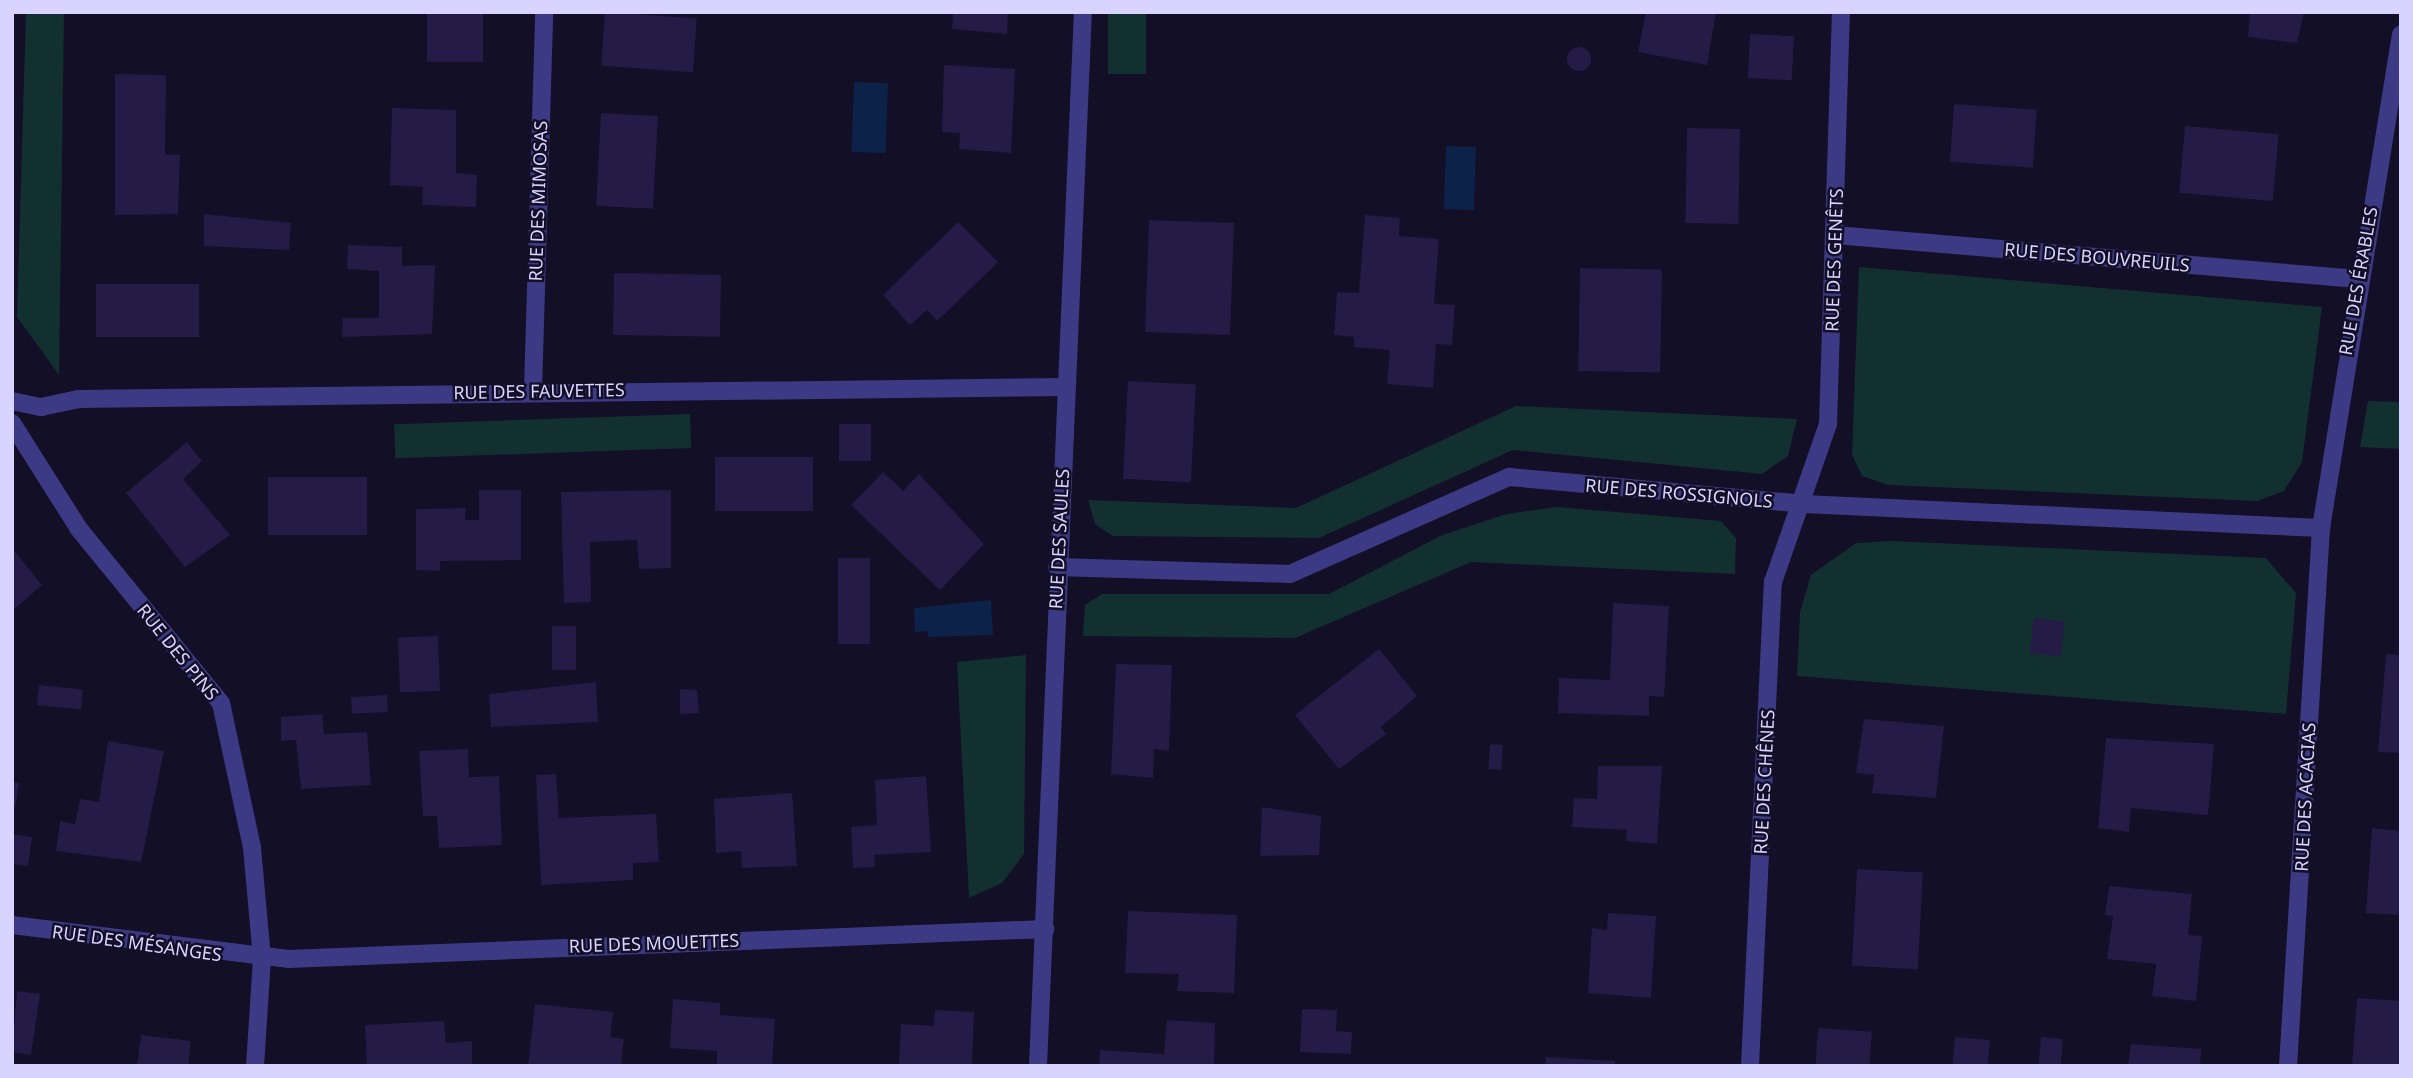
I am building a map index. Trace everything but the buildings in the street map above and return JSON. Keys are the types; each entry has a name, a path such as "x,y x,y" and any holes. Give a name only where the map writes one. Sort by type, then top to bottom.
{"street":[{"name":"RUE DES MIMOSAS","path":"533,390 544,12"},
{"name":"RUE DES SAULES","path":"1038,1066 1083,12"},
{"name":"RUE DES GENÊTS","path":"1804,504 1828,424 1841,12"},
{"name":"RUE DES ÉRABLES","path":"2321,528 2358,279 2401,34"},
{"name":"RUE DES BOUVREUILS","path":"1835,235 2358,279"},
{"name":"RUE DES FAUVETTES","path":"12,401 41,407 78,399 533,390 1067,387"},
{"name":"RUE DES PINS","path":"12,423 79,529 221,703 252,848 262,958 255,1066"},
{"name":"RUE DES ROSSIGNOLS","path":"1058,567 1290,575 1509,477 1804,504 2321,528"},
{"name":"RUE DES CHÊNES","path":"1750,1066 1773,582 1804,504"},
{"name":"RUE DES ACACIAS","path":"2288,1066 2321,528"},
{"name":"RUE DES MÉSANGES","path":"12,925 262,958"},
{"name":"RUE DES MOUETTES","path":"262,958 1045,929"}],"green space":[{"path":"26,12 64,12 59,375 17,317"},
{"path":"1108,12 1146,12 1146,74 1108,74"},
{"path":"1859,267 2322,307 2302,462 2284,491 2257,501 1888,485 1862,476 1852,455"},
{"path":"2368,401 2401,402 2401,449 2360,447"},
{"path":"1516,406 1797,419 1788,456 1762,474 1513,450 1319,538 1113,536 1095,524 1088,500 1296,508"},
{"path":"690,414 691,448 395,458 394,424"},
{"path":"1557,507 1721,521 1736,538 1735,574 1471,562 1295,638 1083,636 1085,605 1102,594 1329,594 1442,535 1507,514"},
{"path":"1892,541 2266,558 2296,593 2286,714 1797,676 1800,612 1811,575 1856,543"},
{"path":"1026,655 1024,854 1002,883 969,898 957,662"}],"water":[{"path":"854,82 888,83 886,153 852,152"},
{"path":"1446,146 1476,147 1474,210 1444,209"},
{"path":"991,600 993,635 928,637 928,631 915,632 914,608"}]}
